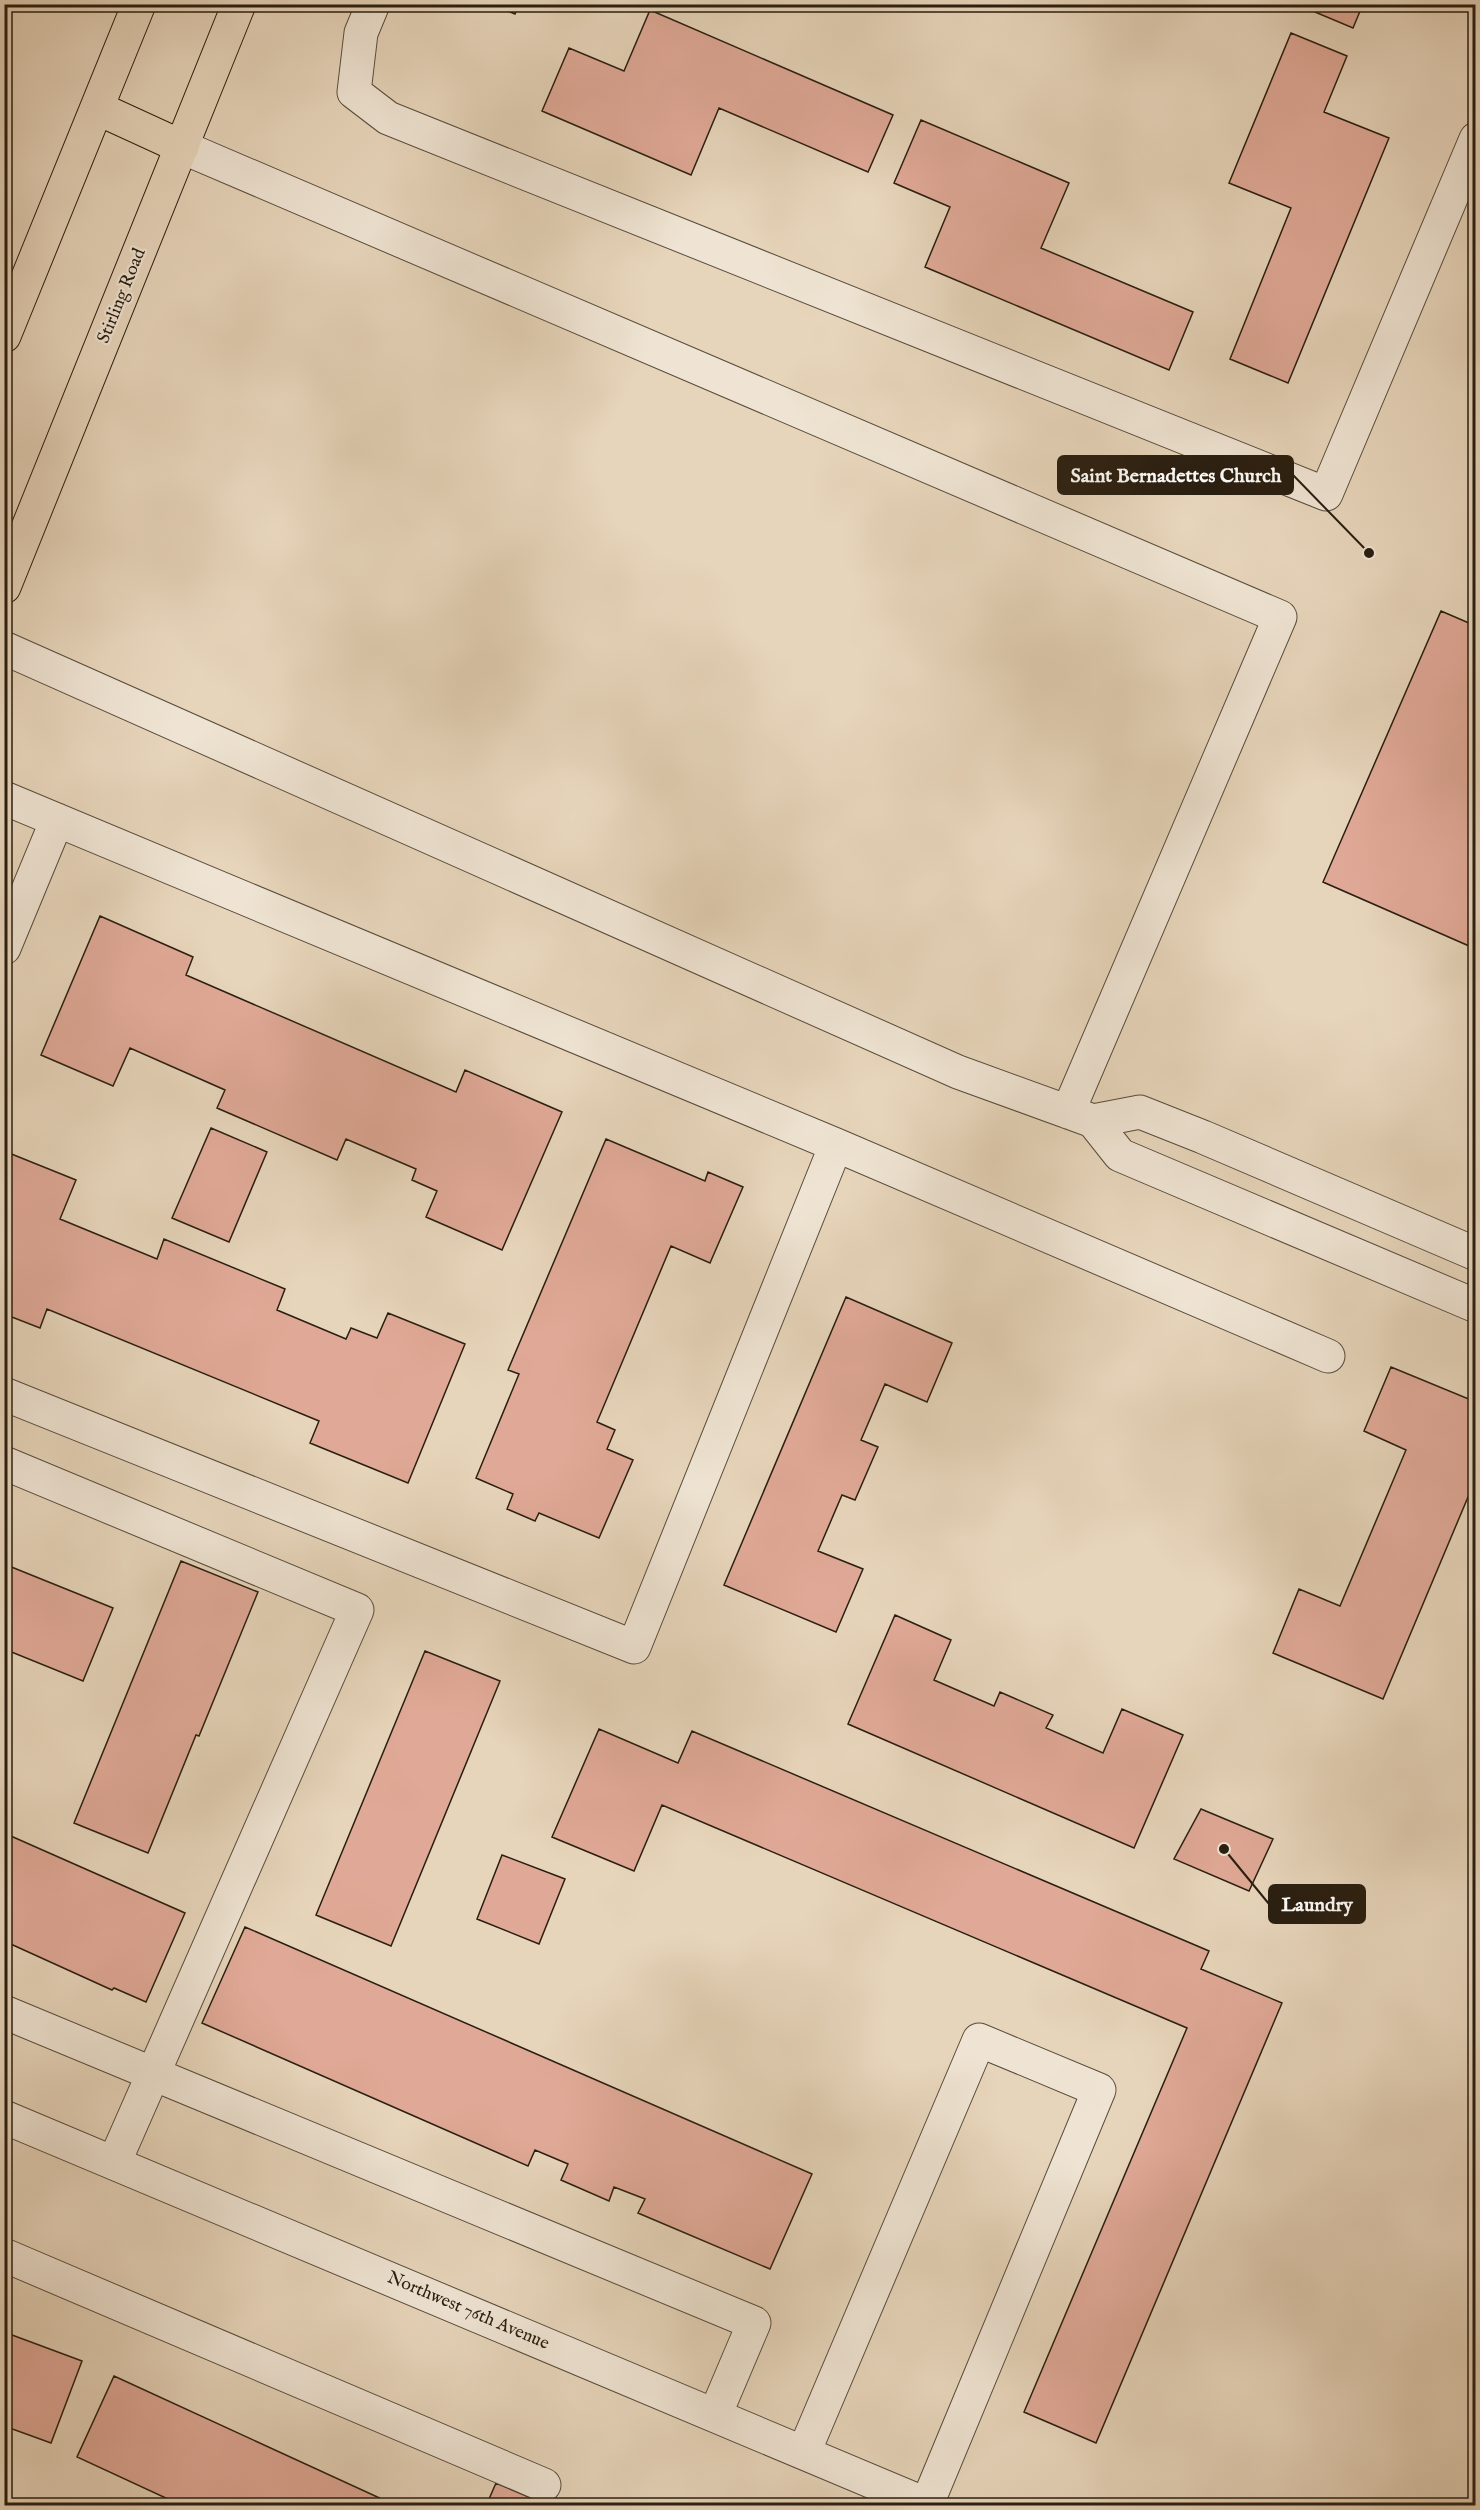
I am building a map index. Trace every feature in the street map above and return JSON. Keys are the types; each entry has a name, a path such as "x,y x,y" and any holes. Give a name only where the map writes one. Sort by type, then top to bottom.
{"main road":[{"path":"4,336 139,4"},
{"name":"Stirling Road","path":"4,587 239,4"},
{"path":"97,108 182,147"}],"street":[{"path":"373,4 361,33 354,92 388,118 1326,494 1476,139"},
{"path":"182,147 1280,617 1081,1117"},
{"path":"4,648 958,1072 1081,1117 1120,1155 1476,1306"},
{"path":"4,798 836,1145 1328,1356"},
{"path":"4,948 57,820"},
{"path":"1081,1117 1140,1112 1476,1254"},
{"path":"4,1394 634,1647 836,1145"},
{"path":"1380,1265 1400,1221"},
{"path":"4,1463 357,1610 114,2163"},
{"path":"4,2012 754,2324 715,2415"},
{"path":"804,2452 979,2040 1099,2090 929,2505"},
{"name":"Northwest 76th Avenue","path":"4,2117 929,2505"},
{"path":"4,2255 544,2485"}],"building":[{"path":"491,4 519,4 515,14"},
{"path":"1296,4 1363,4 1353,28"},
{"path":"650,10 893,115 868,172 719,108 691,175 542,111 569,48 624,71"},
{"path":"1291,33 1347,56 1324,112 1389,138 1288,383 1230,359 1291,208 1229,183"},
{"path":"921,120 1069,183 1041,248 1193,312 1169,370 925,267 950,207 894,183"},
{"path":"1441,611 1476,626 1476,949 1323,882"},
{"path":"100,916 193,957 186,975 456,1092 465,1070 562,1112 502,1250 426,1217 437,1191 412,1180 416,1169 346,1139 337,1160 217,1108 225,1090 130,1048 113,1086 41,1055"},
{"path":"211,1128 267,1152 229,1242 172,1218"},
{"path":"606,1139 705,1181 708,1172 743,1187 710,1263 671,1246 597,1422 615,1430 607,1449 633,1460 599,1538 539,1513 535,1521 507,1509 513,1494 476,1478 519,1374 508,1370"},
{"path":"4,1151 76,1180 60,1219 157,1259 164,1239 285,1289 277,1310 346,1339 351,1328 377,1338 388,1313 465,1344 408,1483 310,1443 319,1421 47,1309 40,1328 4,1314"},
{"path":"846,1297 952,1343 927,1402 885,1384 861,1440 878,1447 855,1500 842,1495 818,1551 863,1569 836,1632 724,1585"},
{"path":"1391,1367 1476,1402 1476,1478 1383,1699 1273,1653 1299,1589 1340,1606 1406,1450 1364,1431"},
{"path":"181,1561 258,1592 148,1853 74,1823"},
{"path":"4,1564 113,1608 83,1681 4,1649"},
{"path":"895,1615 951,1640 934,1680 994,1706 1000,1692 1053,1715 1046,1728 1103,1753 1122,1709 1183,1735 1134,1848 848,1724"},
{"path":"425,1651 500,1681 391,1946 316,1915"},
{"path":"599,1729 678,1763 692,1731 1209,1951 1201,1969 1282,2003 1096,2443 1024,2412 1187,2028 662,1805 634,1871 552,1837"},
{"path":"1201,1809 1273,1839 1249,1891 1174,1859"},
{"path":"4,1833 185,1913 146,2002 114,1988 112,1990 4,1941"},
{"path":"502,1855 565,1879 539,1944 477,1919"},
{"path":"245,1927 812,2174 770,2269 638,2213 645,2199 614,2187 609,2201 561,2180 568,2164 535,2150 528,2166 202,2023"},
{"path":"4,2332 82,2361 51,2443 4,2426"},
{"path":"114,2376 397,2506 183,2506 77,2457"},
{"path":"496,2483 550,2506 486,2506"}],"place":[{"name":"Saint Bernadettes Church","path":"1369,553"},
{"name":"Laundry","path":"1224,1849"}]}
